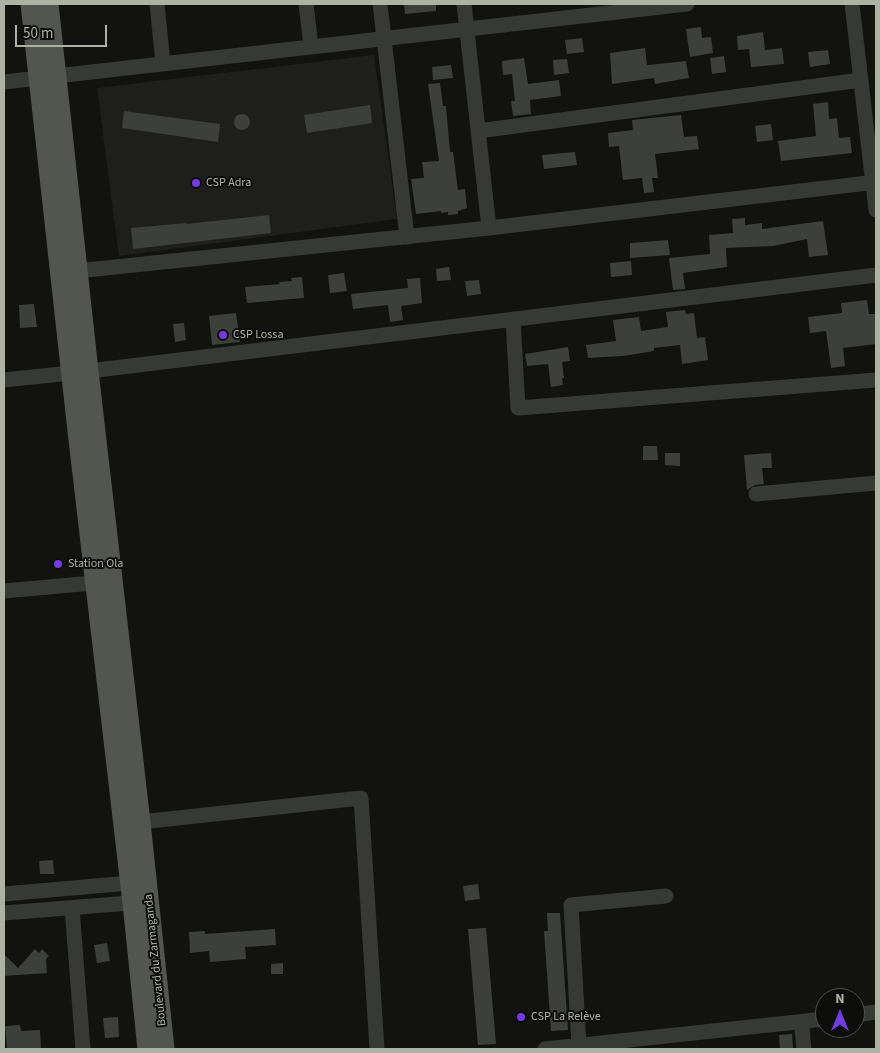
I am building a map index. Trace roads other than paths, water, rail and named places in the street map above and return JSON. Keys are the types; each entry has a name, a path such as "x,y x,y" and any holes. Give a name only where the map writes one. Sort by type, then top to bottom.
{"main road":[{"path":"30,4 48,76"},
{"path":"49,4 48,76 86,430 141,879"},
{"path":"104,582 141,822 141,902"},
{"name":"Boulevard du Zarmaganda","path":"141,902 147,1049"},
{"name":"Boulevard du Zarmaganda","path":"141,902 165,1049"}],"street":[{"path":"156,4 164,63"},
{"path":"306,4 311,46"},
{"path":"380,4 407,237"},
{"path":"464,4 489,228"},
{"path":"4,82 467,29 593,9 687,4"},
{"path":"852,4 875,182 876,210"},
{"path":"478,131 861,80"},
{"path":"70,272 489,228 875,182"},
{"path":"4,380 876,274"},
{"path":"513,319 518,408 876,380"},
{"path":"756,494 876,483"},
{"path":"4,591 104,582"},
{"path":"141,822 361,798 377,1049"},
{"path":"4,894 141,879"},
{"path":"570,1047 571,905 666,896"},
{"path":"4,913 141,902"},
{"path":"72,908 83,1049"},
{"path":"545,1049 674,1043 815,1021"},
{"path":"800,1023 804,1049"}],"place":[{"name":"CSP Adra","path":"196,183"},
{"name":"CSP Lossa","path":"223,335"},
{"name":"Station Ola","path":"58,564"},
{"name":"CSP La Relève","path":"521,1017"}]}
